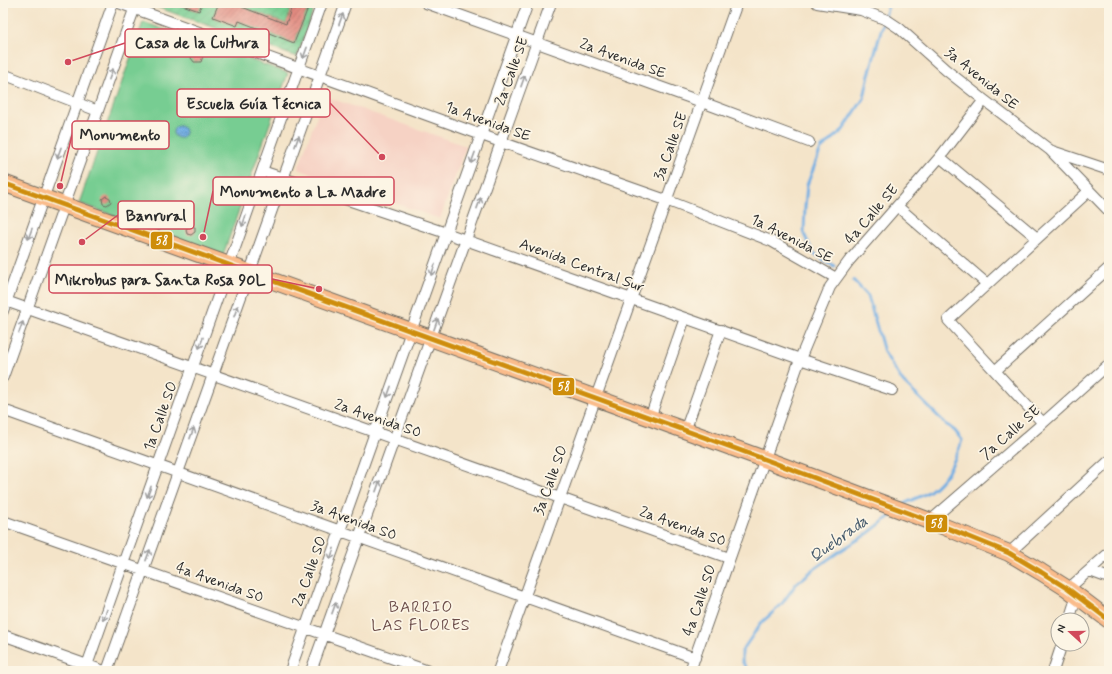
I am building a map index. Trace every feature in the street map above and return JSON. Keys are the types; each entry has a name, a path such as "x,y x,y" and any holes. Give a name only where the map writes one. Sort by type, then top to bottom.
{"main road":[{"path":"3,183 764,459 930,521 1009,553 1072,592 1109,620"}],"street":[{"path":"4,304 112,3"},
{"name":"1a Calle SO","path":"86,668 322,3"},
{"path":"3,634 86,668 106,671 346,3"},
{"name":"2a Avenida SE","path":"426,3 809,142"},
{"name":"2a Calle SE","path":"446,233 528,3"},
{"name":"2a Calle SE","path":"466,240 551,3"},
{"name":"3a Calle SE","path":"631,299 737,3"},
{"name":"3a Avenida SE","path":"817,3 861,10 887,20 899,28 946,70 1050,150 1109,211"},
{"path":"861,10 870,3"},
{"name":"1a Avenida SE","path":"121,4 136,6 299,69 666,200 771,241 836,278"},
{"path":"3,377 136,6"},
{"path":"3,74 98,111"},
{"name":"4a Calle SE","path":"800,359 830,287 836,278 940,156 984,100"},
{"path":"1050,150 1109,170"},
{"path":"940,156 1037,238"},
{"name":"Avenida Central Sur","path":"262,171 446,233 800,359 892,390"},
{"path":"1043,423 948,320 1089,191"},
{"path":"897,206 987,284"},
{"name":"2a Calle SO","path":"290,671 446,233"},
{"path":"311,671 466,240"},
{"path":"995,371 1109,268"},
{"name":"3a Calle SO","path":"498,671 631,299"},
{"name":"2a Avenida SO","path":"4,304 17,305 729,558"},
{"path":"650,418 685,318"},
{"path":"684,430 721,330"},
{"name":"4a Calle SO","path":"690,671 800,359"},
{"name":"7a Calle SE","path":"930,521 1109,364"},
{"name":"3a Avenida SO","path":"3,410 695,658"},
{"path":"1009,553 1109,460"},
{"name":"4a Avenida SO","path":"3,520 428,671"},
{"path":"1070,612 1072,592 1090,571 1109,553"},
{"path":"1090,571 1109,578"},
{"path":"1053,671 1059,652"}],"shaded area":[{"path":"324,96 466,146 440,219 298,169"}],"green space":[{"path":"145,3 176,3 198,11 202,3 215,3 218,5 213,17 237,26 239,21 294,43 310,3 316,3 297,57"},
{"path":"244,3 293,3 286,24 242,7"},
{"path":"143,22 288,73 223,255 79,203"}],"water":[{"path":"179,126 183,128 185,132 183,136 179,138 175,136 173,132 175,128"}],"building":[{"path":"177,3 202,3 199,11"},
{"path":"213,3 244,3 242,7 286,24 293,3 310,3 294,43 239,21 237,26 213,17 218,5"},
{"path":"199,51 203,56 201,62 194,62 191,58 193,52"},
{"path":"106,196 110,198 111,202 107,205 103,204 102,199"},
{"path":"190,226 195,227 195,232 191,235 187,234 186,229"}],"waterway":[{"path":"834,266 813,253 804,234 807,185 821,149 843,130 864,98 889,3"},
{"name":"Quebrada","path":"853,280 868,296 884,352 903,382 955,431 962,440 956,456 943,479 930,491 903,505"},
{"name":"Quebrada","path":"748,671 742,661 742,651 761,623 781,605 796,584 813,570 867,534 893,514"}],"transit line":[{"name":"58","path":"3,183 764,459 930,521 1009,553 1068,589 1109,620"}],"place":[{"name":"Casa de la Cultura","path":"68,62"},
{"name":"Escuela Guía Técnica","path":"382,157"},
{"name":"Monumento","path":"60,186"},
{"name":"Monumento a La Madre","path":"203,237"},
{"name":"Banrural","path":"82,242"},
{"name":"Mikrobus para Santa Rosa 90L","path":"319,289"}],"district":[{"name":"BARRIO LAS FLORES","path":"421,615"}]}
